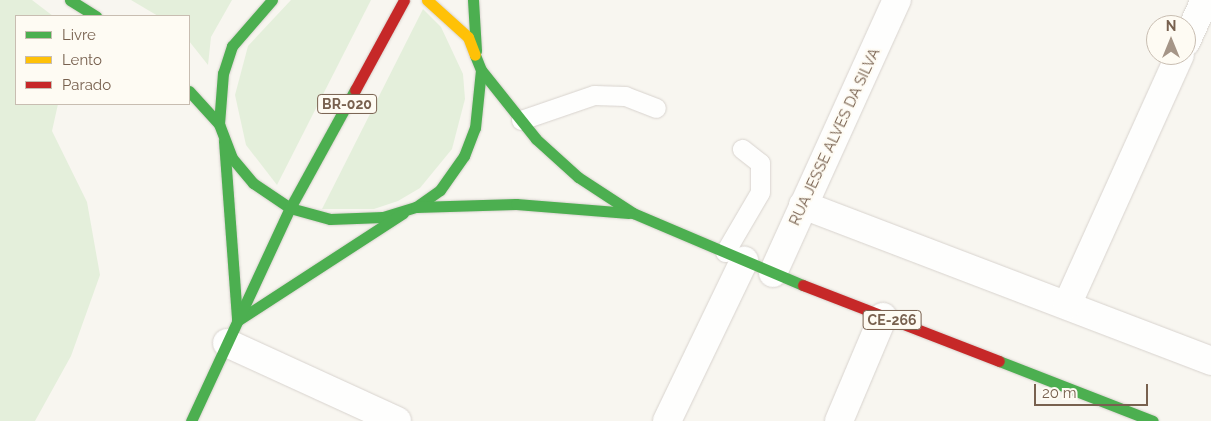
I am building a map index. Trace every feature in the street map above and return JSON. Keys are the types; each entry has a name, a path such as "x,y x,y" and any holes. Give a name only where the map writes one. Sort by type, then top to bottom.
{"main road":[{"path":"70,0 94,15"},
{"path":"232,332 224,141 219,124 223,73 232,46 272,0"},
{"name":"BR-020","path":"191,421 290,208 404,0"},
{"path":"427,0 459,27 476,51"},
{"path":"232,332 403,213 416,207 440,190 464,156 474,128 482,70 476,51 473,0"},
{"name":"CE-266","path":"482,70 521,120 578,177 633,213 773,273 1146,420"},
{"path":"190,92 219,124"},
{"path":"224,141 253,183 290,208 330,219 403,213"},
{"name":"CE-266","path":"416,207 516,204 633,213"}],"street":[{"name":"RUA JESSE ALVES DA SILVA","path":"773,273 897,0"},
{"path":"1196,20 1205,0"},
{"path":"1067,306 1175,65"},
{"path":"803,205 1211,361"},
{"path":"668,421 734,256"},
{"path":"839,421 883,317"},
{"path":"232,332 397,421"}],"lane":[{"path":"521,120 594,95 625,96 656,108"},
{"path":"734,256 760,192 760,163 742,149"}],"green space":[{"path":"0,0 32,0 52,15 15,15 15,105 58,105 52,131 87,202 100,275 71,356 35,421 0,421"},
{"path":"131,0 232,0 211,37 208,65 190,42 190,15 156,15"},
{"path":"291,0 371,0 277,185 246,145 235,95 248,46"},
{"path":"423,9 441,27 463,74 465,99 452,149 420,188 398,201 374,209 322,209"}],"traffic: fast":[{"path":"70,0 94,15"},
{"path":"272,0 232,46 223,73 219,124 232,158 253,183 290,208 330,219 383,217 416,207 440,190 464,156 475,128 481,70 475,55"},
{"path":"473,0 476,51"},
{"path":"481,70 536,139 578,177 633,213 803,285"},
{"path":"191,421 290,208 355,90"},
{"path":"190,92 219,124"},
{"path":"224,141 237,319"},
{"path":"416,207 516,204 629,213"},
{"path":"237,321 403,213"},
{"path":"999,361 1153,421"}],"traffic: slow":[{"path":"427,0 468,37 475,55"}],"traffic: jam":[{"path":"355,90 404,0"},
{"path":"803,285 999,361"}]}
